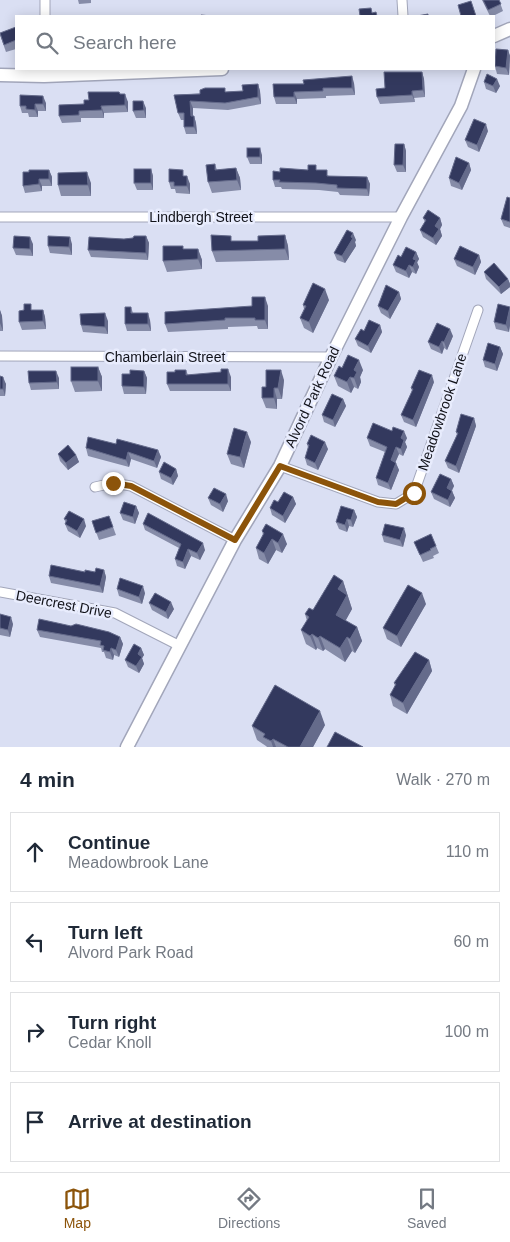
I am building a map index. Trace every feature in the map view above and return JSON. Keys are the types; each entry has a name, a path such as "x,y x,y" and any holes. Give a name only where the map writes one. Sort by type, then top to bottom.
{"street":[{"path":"45,0 45,15"},
{"path":"402,0 403,15"},
{"path":"495,36 510,29"},
{"path":"0,75 44,72 163,70"},
{"name":"Alvord Park Road","path":"127,747 235,540 280,466 331,357 401,217 460,106 474,70"},
{"name":"Lindbergh Street","path":"0,217 401,217"},
{"name":"Meadowbrook Lane","path":"280,466 378,502 396,504 414,493 478,310"},
{"name":"Chamberlain Street","path":"0,356 331,357"},
{"path":"95,487 113,483 131,486 235,540"},
{"name":"Deercrest Drive","path":"0,592 115,613 180,646"}],"building":[{"path":"483,0 499,0 501,4 488,10"},
{"path":"471,1 476,15 461,15 458,5"},
{"path":"371,8 372,13 376,12 377,15 360,15 359,9"},
{"path":"15,27 15,40 4,45 0,33"},
{"path":"496,49 508,50 506,68 495,66"},
{"path":"384,72 422,72 423,90 412,91 412,95 377,97 376,89 385,88"},
{"path":"487,74 497,79 493,86 484,82"},
{"path":"352,76 352,88 323,88 323,91 294,92 294,97 274,97 273,84 304,84 303,80"},
{"path":"258,84 258,97 225,103 190,101 191,116 194,116 194,127 184,127 184,113 178,113 174,95 200,94 200,90 205,88 225,88 225,92 243,91 242,85"},
{"path":"88,92 119,92 120,94 125,94 125,105 101,106 102,110 79,111 79,115 59,116 59,105 84,104 84,100 89,100"},
{"path":"20,95 43,96 43,104 35,104 35,110 26,109 26,106 20,106"},
{"path":"133,101 143,101 144,110 133,111"},
{"path":"474,119 486,124 477,145 465,140"},
{"path":"395,144 404,144 403,165 394,165"},
{"path":"247,148 260,148 260,157 247,157"},
{"path":"456,157 469,163 459,183 449,178"},
{"path":"215,164 215,170 236,168 237,180 208,182 206,165"},
{"path":"308,165 316,165 316,170 327,170 327,176 367,177 367,189 337,188 337,185 279,182 280,180 273,180 273,171 280,172 280,168 308,170"},
{"path":"134,169 151,169 151,183 134,183"},
{"path":"169,169 183,170 183,176 187,176 187,186 174,186 174,182 169,182"},
{"path":"29,170 49,170 49,179 39,179 39,184 23,186 23,172 29,172"},
{"path":"87,172 88,185 58,185 58,173"},
{"path":"507,197 510,198 510,222 501,219"},
{"path":"428,210 440,218 435,226 439,229 433,238 420,230 426,220 423,218"},
{"path":"347,230 353,233 351,237 353,238 342,256 334,253"},
{"path":"211,235 231,236 231,241 258,241 258,236 285,235 285,249 212,251"},
{"path":"14,236 30,237 30,249 13,248"},
{"path":"48,236 70,237 69,247 48,246"},
{"path":"134,236 146,236 146,253 88,250 89,237 124,239 133,238"},
{"path":"163,246 183,246 183,249 198,249 198,259 163,261"},
{"path":"460,246 479,255 473,267 454,259"},
{"path":"406,247 416,252 413,259 416,260 413,267 409,265 406,271 393,265 398,255 401,257"},
{"path":"494,263 508,279 499,287 484,272"},
{"path":"313,283 325,289 309,322 300,318 306,306 303,305"},
{"path":"386,285 399,292 388,311 378,306"},
{"path":"252,297 265,297 265,320 225,318 225,320 165,324 165,312 252,306"},
{"path":"24,304 31,304 31,310 43,310 43,321 19,322 19,311 24,310"},
{"path":"498,304 510,307 506,325 494,322"},
{"path":"125,307 131,307 131,313 148,313 148,324 125,324"},
{"path":"105,313 105,327 81,325 80,314"},
{"path":"369,320 380,325 368,346 355,339 361,329 364,331"},
{"path":"437,323 450,329 444,342 442,341 439,347 428,342"},
{"path":"488,343 500,347 495,364 483,360"},
{"path":"348,355 359,360 354,370 357,372 354,378 350,377 347,382 334,376 339,366 342,368"},
{"path":"71,367 98,367 98,381 71,381"},
{"path":"221,369 228,369 228,384 167,384 167,372 186,370 186,375 221,372"},
{"path":"130,370 144,371 144,387 122,386 122,374 130,374"},
{"path":"266,370 281,370 278,388 274,388 274,398 262,398 262,387 266,387"},
{"path":"419,370 432,375 413,420 401,415"},
{"path":"28,371 56,371 57,382 29,383"},
{"path":"0,376 3,377 3,389 0,389"},
{"path":"332,394 343,399 333,420 322,415"},
{"path":"461,414 474,418 456,466 445,461 458,433 456,432"},
{"path":"373,423 392,431 393,427 404,431 401,438 404,440 401,449 396,447 391,460 396,463 388,483 376,478 387,447 367,438"},
{"path":"234,428 247,432 240,457 227,454"},
{"path":"311,435 325,442 315,463 305,458 309,445 307,444"},
{"path":"88,437 116,444 117,439 158,450 154,461 128,452 126,460 86,448"},
{"path":"68,445 76,455 66,463 58,454"},
{"path":"164,462 176,469 171,478 159,472"},
{"path":"440,474 451,479 447,488 452,491 448,500 431,492"},
{"path":"214,488 226,494 220,504 208,498"},
{"path":"284,492 293,497 283,516 270,508 274,500 278,502"},
{"path":"124,502 136,506 133,517 120,513"},
{"path":"341,506 354,510 351,520 347,519 345,525 336,522"},
{"path":"69,511 84,519 77,531 65,524 67,520 64,519"},
{"path":"148,513 203,543 197,553 188,549 183,562 175,559 181,544 143,524"},
{"path":"109,516 113,527 96,533 92,521"},
{"path":"266,524 283,534 278,543 272,539 264,553 256,548 264,533 262,531"},
{"path":"385,524 404,528 400,540 382,535"},
{"path":"431,534 436,546 420,555 414,542"},
{"path":"51,565 85,572 85,570 95,572 96,568 104,570 100,586 49,576"},
{"path":"334,575 343,581 338,589 347,595 336,615 357,627 350,639 347,637 340,648 320,636 318,638 312,634 310,636 301,630 309,617 305,614 309,608 313,610"},
{"path":"120,578 143,586 139,597 117,589"},
{"path":"408,585 422,593 397,636 383,628"},
{"path":"155,593 171,602 166,612 149,603"},
{"path":"0,614 11,617 8,630 0,628"},
{"path":"39,619 71,626 76,624 109,632 120,637 116,650 111,648 110,652 103,650 104,646 100,645 101,641 37,630"},
{"path":"134,644 141,648 138,654 142,657 136,666 125,660"},
{"path":"415,652 429,660 403,703 390,695 396,684 394,683"},
{"path":"275,685 320,711 300,747 288,747 273,739 271,741 263,737 265,734 252,726"},
{"path":"335,732 363,747 327,747"}],"route":[{"path":"113,483 131,486 235,540 280,466 378,502 396,504 414,493"}]}
